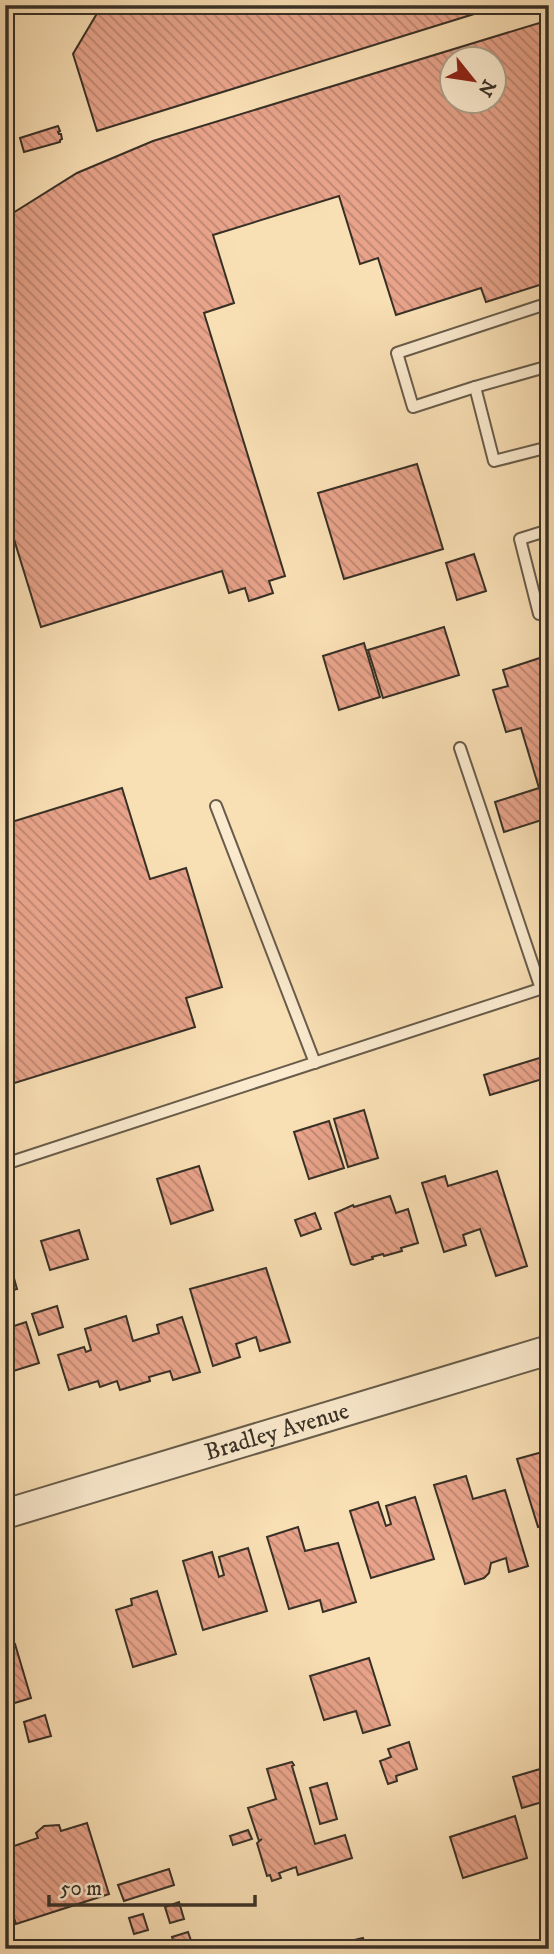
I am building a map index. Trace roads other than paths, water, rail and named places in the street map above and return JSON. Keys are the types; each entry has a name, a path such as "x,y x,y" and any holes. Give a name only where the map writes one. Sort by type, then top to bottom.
{"street":[{"name":"Bradley Avenue","path":"5,1514 549,1350"}],"lane":[{"path":"549,303 397,353 412,407 549,366"},
{"path":"475,387 494,461 549,447"},
{"path":"549,530 520,539 539,614 549,611"},
{"path":"5,1164 545,988 460,748"},
{"path":"216,806 316,1063"}]}
